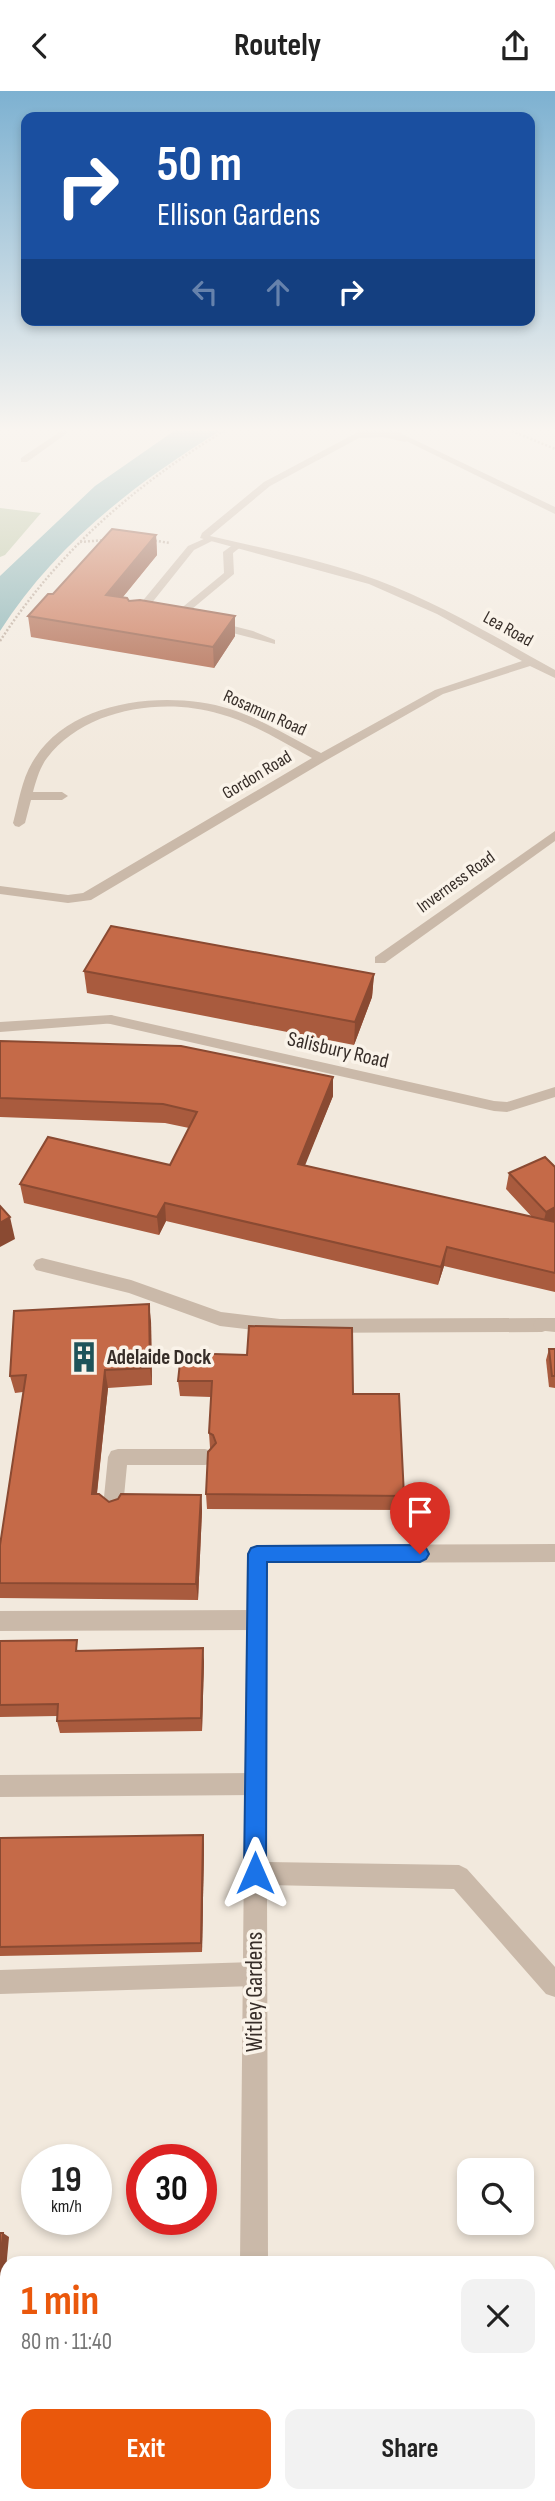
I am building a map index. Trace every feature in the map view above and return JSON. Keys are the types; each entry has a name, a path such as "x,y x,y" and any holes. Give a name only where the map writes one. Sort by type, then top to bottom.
{"street":[{"path":"135,617 191,548 199,543"},
{"name":"Lea Road","path":"226,543 307,562 373,582 441,612 555,675"},
{"path":"237,546 228,552 229,574 178,615 201,624 255,634 271,642"},
{"name":"Gordon Road","path":"0,890 68,899 86,897 321,758 439,692 531,662"},
{"name":"Rosamun Road","path":"19,823 40,758 54,741 73,727 96,716 125,708 161,704 194,705 223,711 321,758"},
{"path":"26,796 62,796"},
{"name":"Inverness Road","path":"380,960 555,835"},
{"name":"Salisbury Road","path":"0,1027 111,1020 494,1107 508,1107 555,1092"},
{"path":"43,1265 131,1287 220,1319 280,1326 549,1325"},
{"path":"113,1507 118,1457 205,1457"},
{"name":"Witley Gardens","path":"254,2256 257,1554 555,1553"},
{"path":"0,1621 103,1611 257,1620"},
{"path":"0,1786 256,1784"},
{"path":"255,1873 459,1877 555,1985"},
{"path":"0,1982 254,1974"}],"path":[{"path":"0,641 19,609 78,543"}],"green space":[{"path":"0,543 15,543 5,555 0,557"}],"water":[{"path":"34,543 72,543 21,600 0,631 0,576"}],"building":[{"path":"99,543 149,543 106,595 127,598 129,601 140,600 235,616 213,647 28,616 48,594 53,594"},
{"path":"111,926 374,974 355,1022 84,971"},
{"path":"0,1041 181,1046 333,1077 298,1164 555,1222 555,1273 447,1247 441,1267 165,1203 157,1217 20,1184 48,1137 170,1165 197,1112 163,1104 0,1098"},
{"path":"545,1157 555,1167 555,1207 546,1212 509,1173"},
{"path":"0,1206 10,1217 0,1223"},
{"path":"149,1304 150,1368 105,1370 92,1494 99,1494 109,1502 118,1499 121,1494 201,1495 196,1584 0,1583 0,1545 26,1375 10,1376 14,1311"},
{"path":"249,1326 352,1328 353,1394 399,1394 404,1496 206,1494 208,1452 216,1443 213,1435 209,1433 212,1381 178,1381 181,1353 247,1355"},
{"path":"549,1349 555,1349 555,1376 552,1376"},
{"path":"77,1640 76,1651 203,1648 201,1718 57,1721 58,1704 0,1705 0,1641"},
{"path":"203,1835 201,1943 0,1947 0,1838"},
{"path":"0,2233 3,2233 1,2256"}],"place":[{"name":"Adelaide Dock","path":"84,1357"}],"route":[{"path":"255,1873 257,1554 420,1554"}]}
